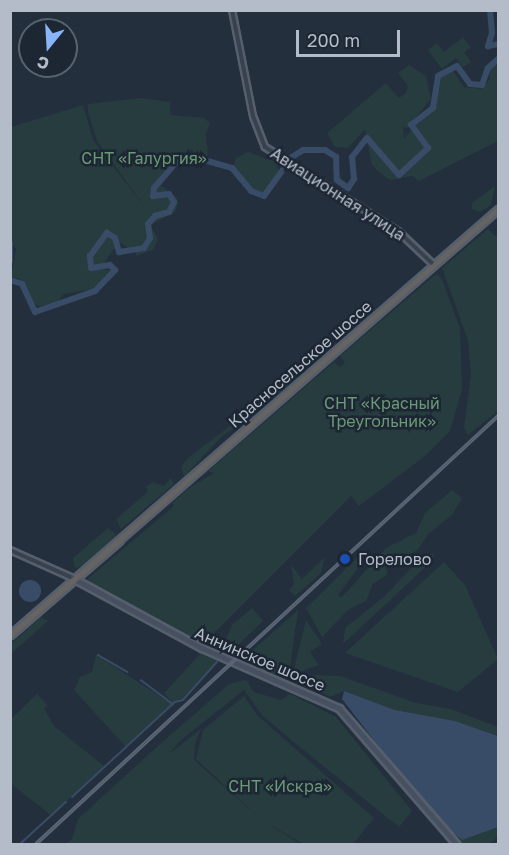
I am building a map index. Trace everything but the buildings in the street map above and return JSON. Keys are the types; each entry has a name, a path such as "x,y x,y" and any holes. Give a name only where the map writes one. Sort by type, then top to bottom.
{"highway":[{"name":"Красносельское шоссе","path":"10,635 498,209"}],"main road":[{"name":"Аннинское шоссе","path":"75,579 202,648 339,708 457,844"}],"street":[{"name":"Авиационная улица","path":"232,10 258,136 280,159 404,235 434,265"},
{"name":"Аннинское шоссе","path":"10,550 75,579"}],"green space":[{"path":"463,37 471,48 464,52 471,62 463,67 456,58 442,69 428,50 437,43 444,52"},
{"path":"498,63 498,141 419,181 412,176 390,180 380,173 372,165 365,129 348,148 335,147 327,133 386,83 399,98 406,93 408,86 398,73 409,65 426,76 431,99 407,128 403,127 404,139 422,116 434,110 439,79 453,71 464,87 481,89 490,79 489,70"},
{"name":"СНТ «Галургия»","path":"140,98 170,102 171,115 204,118 210,123 206,134 208,157 196,156 192,149 173,161 156,182 177,198 178,204 175,212 150,225 158,239 153,250 136,256 135,246 128,248 119,242 99,270 110,270 108,276 92,289 64,294 56,304 41,307 33,303 20,279 11,277 16,249 10,240 11,127 83,105 93,140 146,209 97,141 88,112 88,104"},
{"path":"248,152 276,162 280,174 266,198 249,193 232,172 236,158"},
{"path":"495,186 491,205 480,212 472,209 472,203"},
{"path":"488,229 495,236 498,234 498,411 468,435 464,428 471,375 468,341 442,268"},
{"name":"СНТ «Красный Треугольник»","path":"436,274 442,279 460,328 462,389 450,431 425,456 359,506 351,496 202,645 84,582 174,506 172,503 189,488 214,473 208,471 334,362 340,367 345,363 340,356"},
{"path":"296,367 303,375 252,414 245,411 261,396 283,384 282,380"},
{"path":"239,419 245,421 221,437 184,477 181,466 188,458"},
{"path":"171,478 174,484 121,529 116,519 148,492 146,487 153,482 164,486"},
{"path":"452,490 462,498 452,515 428,534 418,550 385,566 388,574 373,584 366,601 349,609 322,637 306,608 366,549 367,556 338,595 342,597 386,548 416,533 425,513"},
{"path":"108,528 116,534 115,539 87,564 75,568 73,558"},
{"path":"434,553 432,561 343,644 345,628 386,595 420,558"},
{"path":"325,557 321,573 295,596 289,590 294,584 291,564 302,579"},
{"path":"444,562 465,585 498,659 458,692 345,653"},
{"path":"252,608 263,621 230,653 221,649 232,625"},
{"path":"298,610 290,668 275,675 239,662"},
{"path":"41,617 48,621 11,654 11,644"},
{"path":"306,620 322,644 310,652 319,665 299,672 294,669"},
{"path":"200,654 218,660 185,697 173,703 164,693"},
{"path":"96,655 172,704 126,747 74,690 80,677 92,672"},
{"path":"313,675 340,676 416,703 451,709 498,727 498,736 455,721 395,710 344,691 331,697 318,691 328,685 310,678"},
{"name":"СНТ «Искра»","path":"246,680 254,692 281,700 290,694 336,717 412,811 399,827 262,715 244,690 181,740 169,754 201,729 195,744 194,760 263,821 196,759 203,730 244,696 257,715 374,818 353,844 303,844 265,822 300,844 65,844 72,839 78,819 159,745 229,684"},
{"path":"37,694 48,706 44,708 54,726 104,766 51,815 11,784 11,719"},
{"path":"492,826 498,827 498,837 489,844 461,844 448,831 462,840"}],"water":[{"path":"30,580 38,583 41,591 38,599 30,602 22,599 19,591 22,583"},
{"path":"344,691 395,710 455,721 498,736 498,827 462,840 451,831 411,788 342,699"}],"waterway":[{"path":"490,10 492,33 488,46 498,44"},
{"path":"10,280 22,284 35,312 95,291 115,270 110,265 91,268 90,256 107,233 115,238 119,252 144,248 150,238 148,224 155,216 169,212 174,202 169,194 153,196 154,188 175,164 190,156 232,168 251,191 264,196 292,157 303,150 325,150 336,157 337,180 348,188 354,179 352,157 367,138 399,175 428,148 411,125 433,108 438,76 457,66 470,84 482,85 488,68 498,59"},
{"path":"10,243 10,261"},
{"path":"205,641 216,646"},
{"path":"219,648 229,651"},
{"path":"225,654 232,648"},
{"path":"98,655 127,672"},
{"path":"72,797 175,702 183,700 217,662"},
{"path":"141,680 173,704"},
{"path":"20,844 66,802"}],"railway":[{"path":"36,844 498,416"}],"place":[{"name":"Горелово","path":"345,559"}]}
